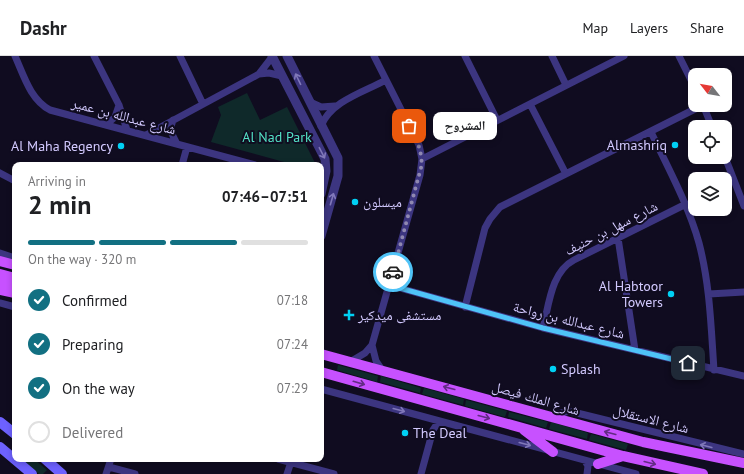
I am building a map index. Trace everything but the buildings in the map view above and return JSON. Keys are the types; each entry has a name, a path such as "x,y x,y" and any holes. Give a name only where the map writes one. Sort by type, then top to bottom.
{"main road":[{"path":"0,261 12,264"},
{"path":"0,274 12,277"},
{"path":"0,282 12,284"},
{"path":"0,290 12,294"},
{"path":"0,297 12,295"},
{"name":"شارع الملك فيصل","path":"324,355 643,442 744,463"},
{"path":"324,373 623,456 703,474"},
{"path":"0,422 12,432"},
{"path":"519,427 553,452"},
{"path":"0,447 12,457"},
{"path":"598,464 623,456"},
{"path":"18,462 32,474"},
{"path":"48,462 62,474"}],"street":[{"name":"شارع عبدالله بن عمير","path":"15,56 32,94 43,106 50,110 244,162"},
{"path":"94,56 119,105 127,130"},
{"path":"180,56 203,104"},
{"path":"259,74 272,56 325,159 324,173"},
{"path":"287,56 321,126 336,152 339,164 336,182 324,225"},
{"path":"350,362 365,353 372,345 420,175 422,159 416,140 374,56"},
{"path":"466,56 497,120"},
{"path":"552,56 566,85"},
{"path":"422,159 624,56"},
{"path":"679,56 688,74"},
{"path":"146,135 259,74 270,73 282,76"},
{"path":"310,102 321,107 335,106 386,80"},
{"path":"530,104 566,174"},
{"path":"106,125 115,117 119,105"},
{"path":"321,126 335,106"},
{"path":"465,307 486,228 490,218 500,207 690,112"},
{"path":"173,120 170,130 176,144"},
{"path":"651,132 686,204 699,242 709,294 714,370"},
{"path":"183,162 187,147"},
{"path":"728,164 744,206"},
{"path":"0,173 12,179"},
{"name":"شارع سهل بن حنيف","path":"543,328 555,282 563,268 568,263 686,204"},
{"path":"618,238 635,350"},
{"path":"0,254 12,257"},
{"name":"شارع عبدالله بن رواحة","path":"389,285 543,328 744,376"},
{"path":"709,294 744,292"},
{"path":"0,303 12,306"},
{"path":"372,345 376,361 382,370"},
{"path":"324,390 636,474"},
{"name":"شارع الاستقلال","path":"553,418 558,414 568,411 744,454"},
{"path":"421,474 433,430 439,420"},
{"path":"585,461 588,466 587,474"},
{"path":"288,462 290,465 288,474"},
{"path":"292,462 334,474"},
{"path":"107,470 135,474"}],"green space":[{"name":"Al Nad Park","path":"247,93 260,120 287,107 314,162 284,162 211,142 221,115 218,107"},
{"path":"338,365 378,376 377,382 337,370"},
{"path":"381,376 421,388 420,393 380,382"},
{"path":"424,388 464,399 463,405 422,394"},
{"path":"466,400 507,411 505,417 465,406"},
{"path":"509,412 548,422 546,428 508,417"},
{"path":"551,422 588,433 587,439 549,429"},
{"path":"591,434 628,444 626,450 589,440"},
{"path":"25,462 38,462 47,470 43,474 39,474"}],"way so far":[{"path":"393,272 422,164 420,149 409,126"}],"place":[{"name":"المشروح","path":"409,126"},
{"name":"Almashriq","path":"675,145"},
{"name":"Al Maha Regency","path":"121,146"},
{"name":"ميسلون","path":"355,202"},
{"name":"Al Habtoor Towers","path":"671,294"},
{"name":"مستشفى ميدكير","path":"349,315"},
{"name":"Splash","path":"553,369"},
{"name":"The Deal","path":"405,433"}],"route":[{"path":"393,272 389,285 543,328 688,363"}]}
